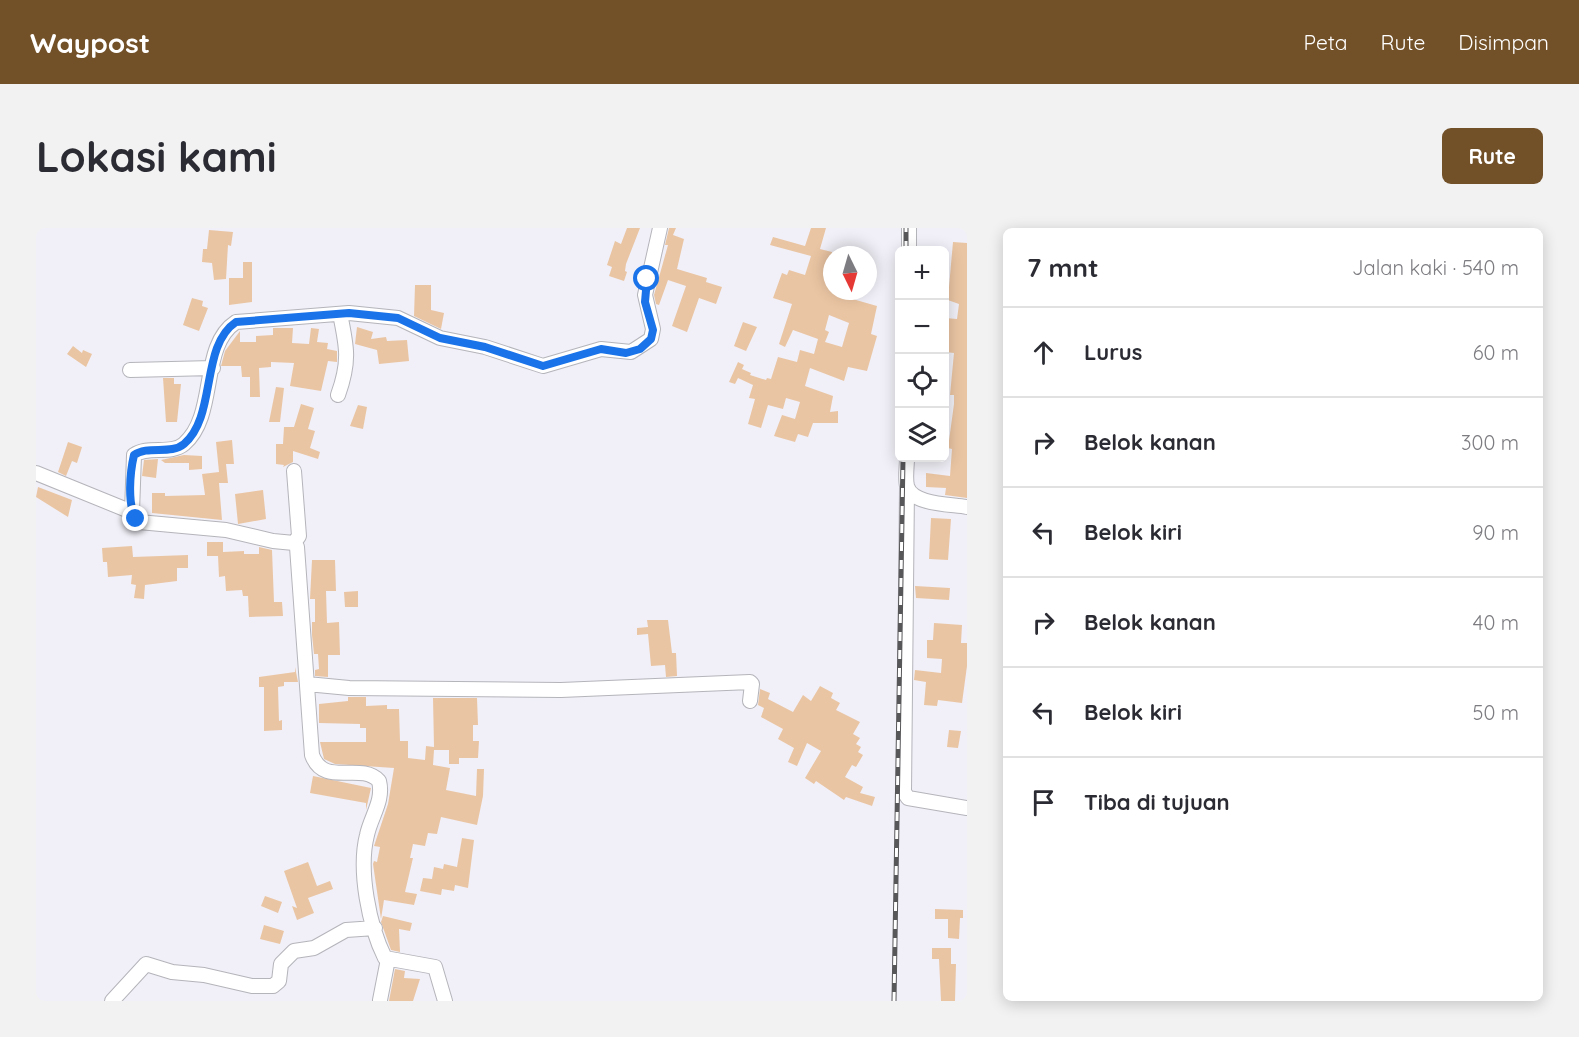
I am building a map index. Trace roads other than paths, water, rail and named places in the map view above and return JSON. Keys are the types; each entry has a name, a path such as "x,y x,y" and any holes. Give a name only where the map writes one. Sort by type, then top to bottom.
{"street":[{"path":"294,543 273,541 226,530 143,523 136,519 132,512 134,455 184,443 201,412 220,339 226,328 236,322 340,314 406,320 440,338 485,347 543,366 601,349 631,352 651,339 653,330 645,295 660,228"},
{"path":"909,228 909,246"},
{"path":"338,395 346,372 348,357 340,314"},
{"path":"130,370 213,368"},
{"path":"907,462 904,792 908,798 967,808"},
{"path":"294,471 299,536 294,543"},
{"path":"36,473 132,512"},
{"path":"907,487 912,494 921,499 967,507"},
{"path":"294,543 299,558 309,736 315,762 328,773 369,775 380,781 381,792 367,832 362,864 375,928 384,955 388,959 435,967 446,1001"},
{"path":"307,684 349,688 561,690 750,682 752,684 750,701"},
{"path":"112,1001 146,964 172,972 204,975 252,986 273,986 279,981 281,964 294,951 314,948 346,930 375,928"},
{"path":"380,1000 388,959"}],"railway":[{"path":"906,228 906,246"},
{"path":"894,1001 903,462"}]}
